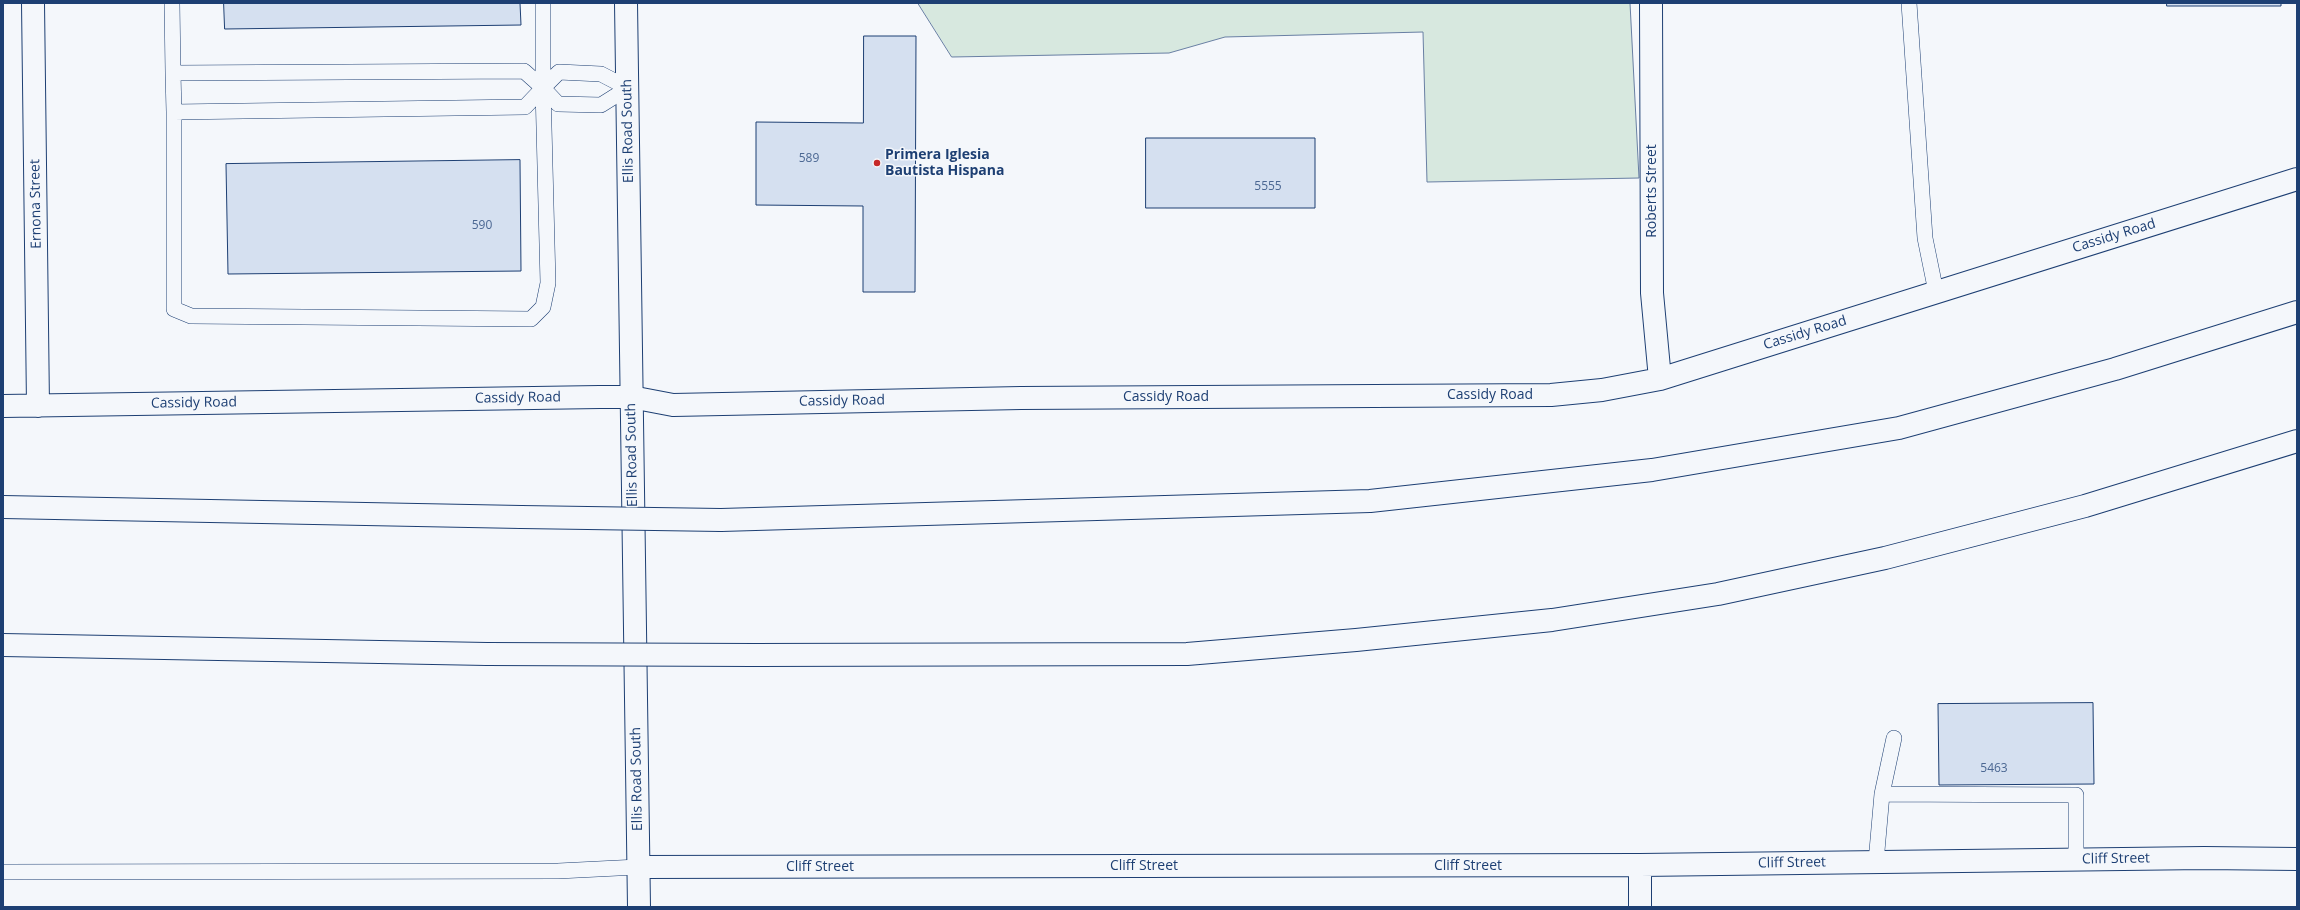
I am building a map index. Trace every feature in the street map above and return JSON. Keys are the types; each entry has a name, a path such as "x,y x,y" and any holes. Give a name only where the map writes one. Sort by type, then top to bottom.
{"main road":[{"name":"Ernona Street","path":"33,3 38,406"},
{"name":"Ellis Road South","path":"626,3 639,907"},
{"name":"Roberts Street","path":"1651,3 1652,294 1660,379"},
{"name":"Cassidy Road","path":"3,406 631,397 674,405 1029,398 1551,395 1602,390 1660,379 2297,179"},
{"path":"3,507 720,520 1370,501 1652,470 1899,428 2115,369 2297,312"},
{"path":"3,645 486,654 1187,654 1356,640 1552,620 1718,594 1885,558 2085,506 2297,441"},
{"name":"Cliff Street","path":"638,867 1640,865 2076,859 2297,859"},
{"path":"1640,865 1640,907"}],"lane":[{"path":"172,3 174,112 174,309 191,316 531,319 543,307 548,283 543,88 543,3"},
{"path":"1909,3 1925,238 1936,292"},
{"path":"173,73 524,71 558,104 601,105 628,88"},
{"path":"174,112 525,107 559,72 601,74 628,88"},
{"path":"1876,862 1882,794 1894,738"},
{"path":"1882,794 2076,795 2076,859"},
{"path":"3,872 558,871 638,867"}],"shaded area":[{"path":"918,3 1630,3 1639,178 1427,182 1423,32 1225,37 1169,53 952,57"}],"building":[{"path":"224,3 520,3 521,25 225,29"},
{"path":"2167,3 2281,3 2281,6 2167,6"},
{"path":"864,36 916,36 915,292 863,292 863,206 756,205 756,122 863,123"},
{"path":"1146,138 1315,138 1315,208 1146,208"},
{"path":"520,160 521,271 228,274 226,164"},
{"path":"2093,703 2094,784 1939,785 1938,704"}],"place":[{"name":"Primera Iglesia Bautista Hispana","path":"877,163"}]}
